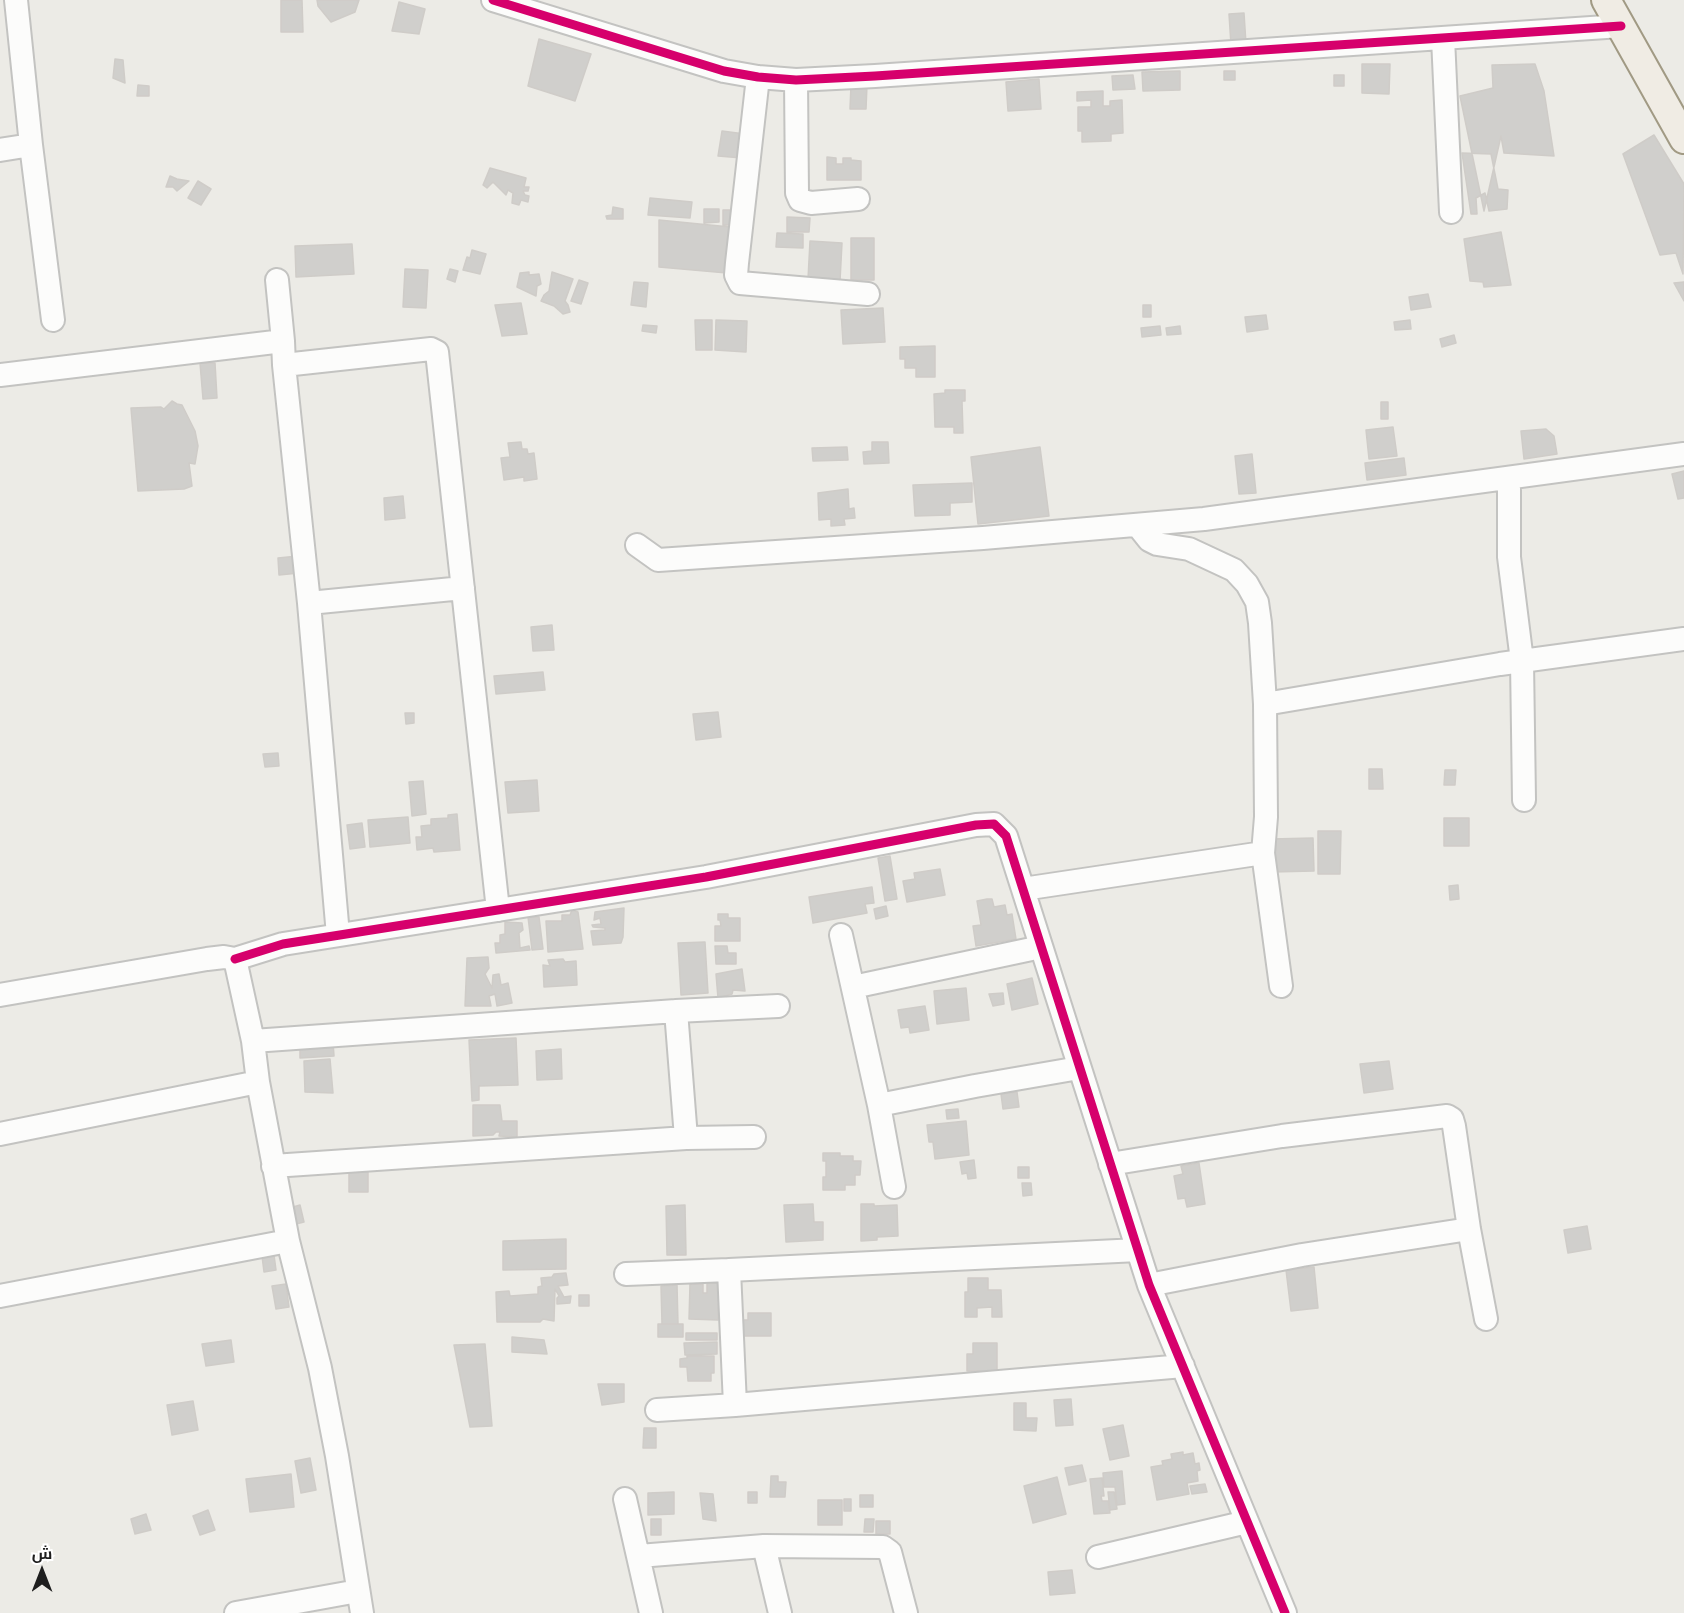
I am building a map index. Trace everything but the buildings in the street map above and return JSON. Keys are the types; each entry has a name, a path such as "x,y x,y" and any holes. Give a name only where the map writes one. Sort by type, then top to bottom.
{"main road":[{"path":"1606,0 1684,139"}],"street":[{"path":"16,0 53,320"},
{"path":"493,0 516,3 724,71 796,80 1621,26"},
{"path":"1443,38 1451,212"},
{"path":"758,77 737,263 736,275 740,283 868,294"},
{"path":"796,80 796,193 800,200 812,202 858,199"},
{"path":"0,150 31,145"},
{"path":"277,280 309,603 338,935"},
{"path":"0,375 284,341"},
{"path":"284,365 431,349 437,352 498,910"},
{"path":"637,545 658,560 1137,525 1216,518 1684,454"},
{"path":"1509,478 1509,557 1522,661 1524,800"},
{"path":"1137,525 1149,540 1157,544 1189,549 1234,570 1247,584 1257,602 1265,704 1266,817 1263,853 1281,986"},
{"path":"309,603 463,588"},
{"path":"1265,704 1522,661 1684,639"},
{"path":"0,995 207,959 224,957 235,959 284,944 706,877 976,825 994,824 1006,836 1149,1285 1285,1613"},
{"path":"1023,889 1263,853"},
{"path":"841,935 879,1105 894,1187"},
{"path":"853,987 1041,947"},
{"path":"235,959 253,1041 258,1082 288,1241 320,1368 337,1456 360,1602 236,1613"},
{"path":"253,1041 778,1006"},
{"path":"676,1011 686,1138"},
{"path":"879,1105 1079,1068"},
{"path":"0,1134 258,1082"},
{"path":"1110,1164 1282,1136 1447,1116 1452,1119 1454,1126 1469,1229 1486,1319"},
{"path":"273,1166 686,1138 754,1137"},
{"path":"1149,1285 1302,1254 1469,1229"},
{"path":"0,1296 288,1241"},
{"path":"626,1274 1138,1250"},
{"path":"729,1270 735,1405"},
{"path":"657,1410 1183,1366"},
{"path":"626,1499 651,1613"},
{"path":"1098,1557 1247,1522"},
{"path":"639,1556 764,1546 883,1547 890,1552 906,1613"},
{"path":"764,1546 780,1613"}],"cycle path":[{"path":"493,0 724,71 796,80 1621,26"},
{"path":"235,959 283,944 706,877 976,825 994,824 1006,836 1149,1285 1285,1613"}]}
